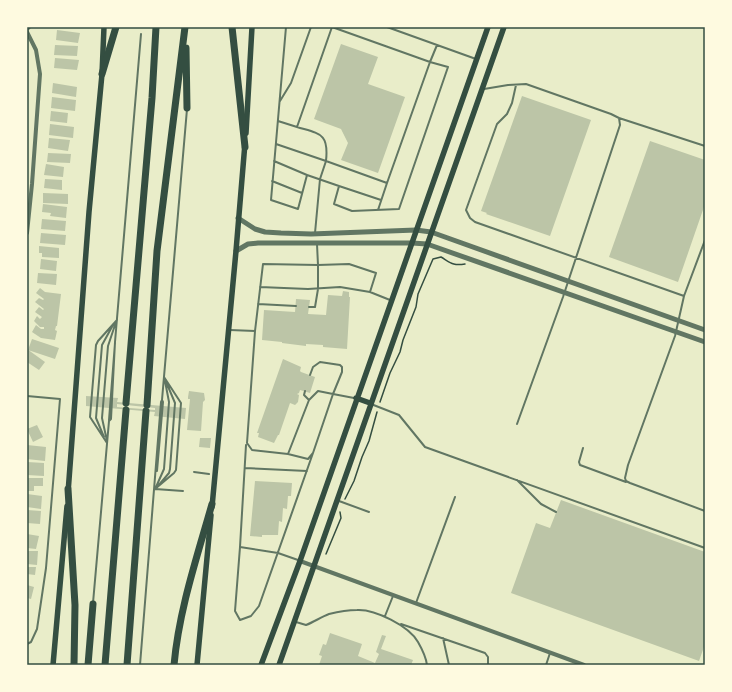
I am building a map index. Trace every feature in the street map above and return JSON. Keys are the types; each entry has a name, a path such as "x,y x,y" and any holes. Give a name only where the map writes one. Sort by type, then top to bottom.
{"highway":[{"path":"102,74 116,27"},
{"path":"105,665 152,98 156,27"},
{"path":"185,27 187,108"},
{"path":"127,665 147,408 157,251 185,27"},
{"path":"232,27 245,148"},
{"path":"68,489 75,605 74,665"},
{"path":"174,665 186,593 212,504"},
{"path":"88,665 93,604"}],"main road":[{"path":"53,665 89,212 102,74 104,27"},
{"path":"197,665 245,148 252,27"},
{"path":"261,665 300,561 356,398 488,27"},
{"path":"279,665 315,567 370,403 504,27"},
{"path":"356,398 370,403"}],"street":[{"path":"27,232 40,74 36,50 28,29"},
{"path":"238,218 255,229 265,232 315,233 416,230 431,232 705,330"},
{"path":"315,233 317,243"},
{"path":"236,251 248,244 258,243 427,244 705,342"},
{"path":"300,561 584,665"}],"lane":[{"path":"286,27 271,200 298,209 307,175"},
{"path":"280,102 291,83 311,27"},
{"path":"297,127 332,27 448,68 399,209 352,210 334,204 339,186"},
{"path":"387,27 477,59"},
{"path":"93,604 109,421 111,419 117,319 142,34"},
{"path":"378,210 437,45"},
{"path":"482,90 526,84 619,118 705,146"},
{"path":"516,85 508,114 497,124 466,210 470,218 475,222 684,296"},
{"path":"140,665 187,108"},
{"path":"517,424 576,258 620,125 619,118"},
{"path":"278,121 319,134 326,142 326,161 320,179 315,233"},
{"path":"276,144 387,183"},
{"path":"274,161 307,175 382,200"},
{"path":"272,181 302,193"},
{"path":"27,184 32,184"},
{"path":"630,483 626,481 625,478 628,465 680,321 684,296 705,240"},
{"path":"309,307 315,307 318,289 317,243"},
{"path":"310,375 313,367 320,362 340,365 342,367 342,372 259,606 251,616 240,620 234,611 255,331 263,264 349,264 376,273 370,292"},
{"path":"260,287 318,289 340,287 370,292 392,300"},
{"path":"258,304 296,306"},
{"path":"107,444 102,418 108,346 117,319"},
{"path":"107,444 96,418 100,367 103,341 117,319"},
{"path":"107,444 90,417 98,341 117,319"},
{"path":"229,330 255,331"},
{"path":"155,490 176,470 181,404 164,377"},
{"path":"155,490 169,473 170,469 175,403 164,377"},
{"path":"155,490 164,469 169,402 164,377"},
{"path":"305,391 304,396 309,400"},
{"path":"288,454 309,400 318,391 356,398"},
{"path":"27,396 60,399 46,568 37,629 31,642 27,644"},
{"path":"370,403 399,415 425,447 705,548"},
{"path":"246,444 252,450 288,454 308,459 313,453"},
{"path":"584,448 579,459 580,465 705,511"},
{"path":"245,468 307,471"},
{"path":"194,472 209,474"},
{"path":"517,480 541,504 556,512"},
{"path":"155,490 183,491"},
{"path":"416,604 455,497"},
{"path":"338,500 369,512"},
{"path":"240,547 278,553 300,561"},
{"path":"385,616 393,596"},
{"path":"295,621 306,625 328,615 362,610 385,616 400,624 485,653 488,657 488,665"},
{"path":"400,624 418,641 426,658 427,665"},
{"path":"443,638 449,665"},
{"path":"546,665 550,653"}],"path":[{"path":"326,554 340,518 340,513 348,491 354,481 369,441 390,373 400,352 416,307 418,294 433,259 441,257 451,264 472,265"}],"building":[{"path":"57,30 80,33 78,43 56,40"},
{"path":"341,44 378,57 368,84 405,97 378,173 341,160 348,143 341,129 314,119"},
{"path":"55,45 78,46 77,56 54,55"},
{"path":"55,58 79,60 77,70 54,68"},
{"path":"53,83 77,87 76,97 52,93"},
{"path":"522,96 591,120 550,236 481,211"},
{"path":"52,97 76,100 75,111 51,108"},
{"path":"51,111 68,113 67,123 50,121"},
{"path":"50,124 74,127 73,138 49,135"},
{"path":"49,138 70,140 68,151 48,148"},
{"path":"650,141 705,160 705,204 678,282 609,257"},
{"path":"48,153 71,154 70,163 47,162"},
{"path":"46,164 64,167 63,177 44,175"},
{"path":"45,179 62,180 62,190 44,188"},
{"path":"43,193 68,194 68,204 43,203"},
{"path":"43,204 67,207 66,218 50,216 51,213 42,212"},
{"path":"42,219 66,221 65,231 41,229"},
{"path":"41,233 66,235 65,245 40,243"},
{"path":"39,246 59,248 59,258 42,257 42,253 39,253"},
{"path":"41,259 57,261 56,271 40,269"},
{"path":"38,273 57,274 56,285 37,283"},
{"path":"40,288 45,292 61,294 57,326 55,330 57,331 55,340 41,338 32,332 36,325 41,329 44,329 44,327 40,327 34,321 37,316 40,319 42,317 35,312 39,307 43,310 44,309 35,302 39,298 44,299 36,293"},
{"path":"343,291 349,292 350,297 347,349 323,347 323,345 306,344 306,346 262,340 264,310 295,312 296,299 310,300 308,314 326,315 328,295 342,296"},
{"path":"32,339 59,348 55,359 28,350"},
{"path":"27,349 45,362 39,370 27,362"},
{"path":"283,359 301,367 301,372 315,377 310,393 300,390 297,394 299,395 298,402 295,405 290,403 279,435 274,443 258,437 259,433 257,433"},
{"path":"189,391 204,393 205,400 203,402 201,431 187,430 190,399 188,399"},
{"path":"86,396 118,398 117,402 186,408 185,419 154,416 155,412 86,406","holes":["117,404 155,408 155,410 117,407"]},
{"path":"37,425 43,437 33,442 27,429"},
{"path":"200,438 211,438 210,448 199,447"},
{"path":"27,445 46,447 45,461 27,459"},
{"path":"27,462 44,463 44,476 27,475"},
{"path":"27,478 43,478 43,486 34,486 34,491 27,491"},
{"path":"255,481 292,483 291,496 288,496 287,509 283,508 282,522 279,521 278,535 262,535 262,537 250,536"},
{"path":"27,494 42,496 41,509 27,507"},
{"path":"561,500 705,552 705,644 699,661 511,593 536,523 550,528"},
{"path":"27,510 41,511 40,524 27,523"},
{"path":"27,534 39,536 36,549 27,548"},
{"path":"27,551 38,551 37,565 27,564"},
{"path":"27,567 36,567 35,575 27,574"},
{"path":"27,585 34,587 31,599 27,598"},
{"path":"330,633 362,644 358,656 375,663 379,654 376,652 382,635 386,636 381,649 413,660 411,665 319,665 322,656 319,655 323,644 326,645"}]}
